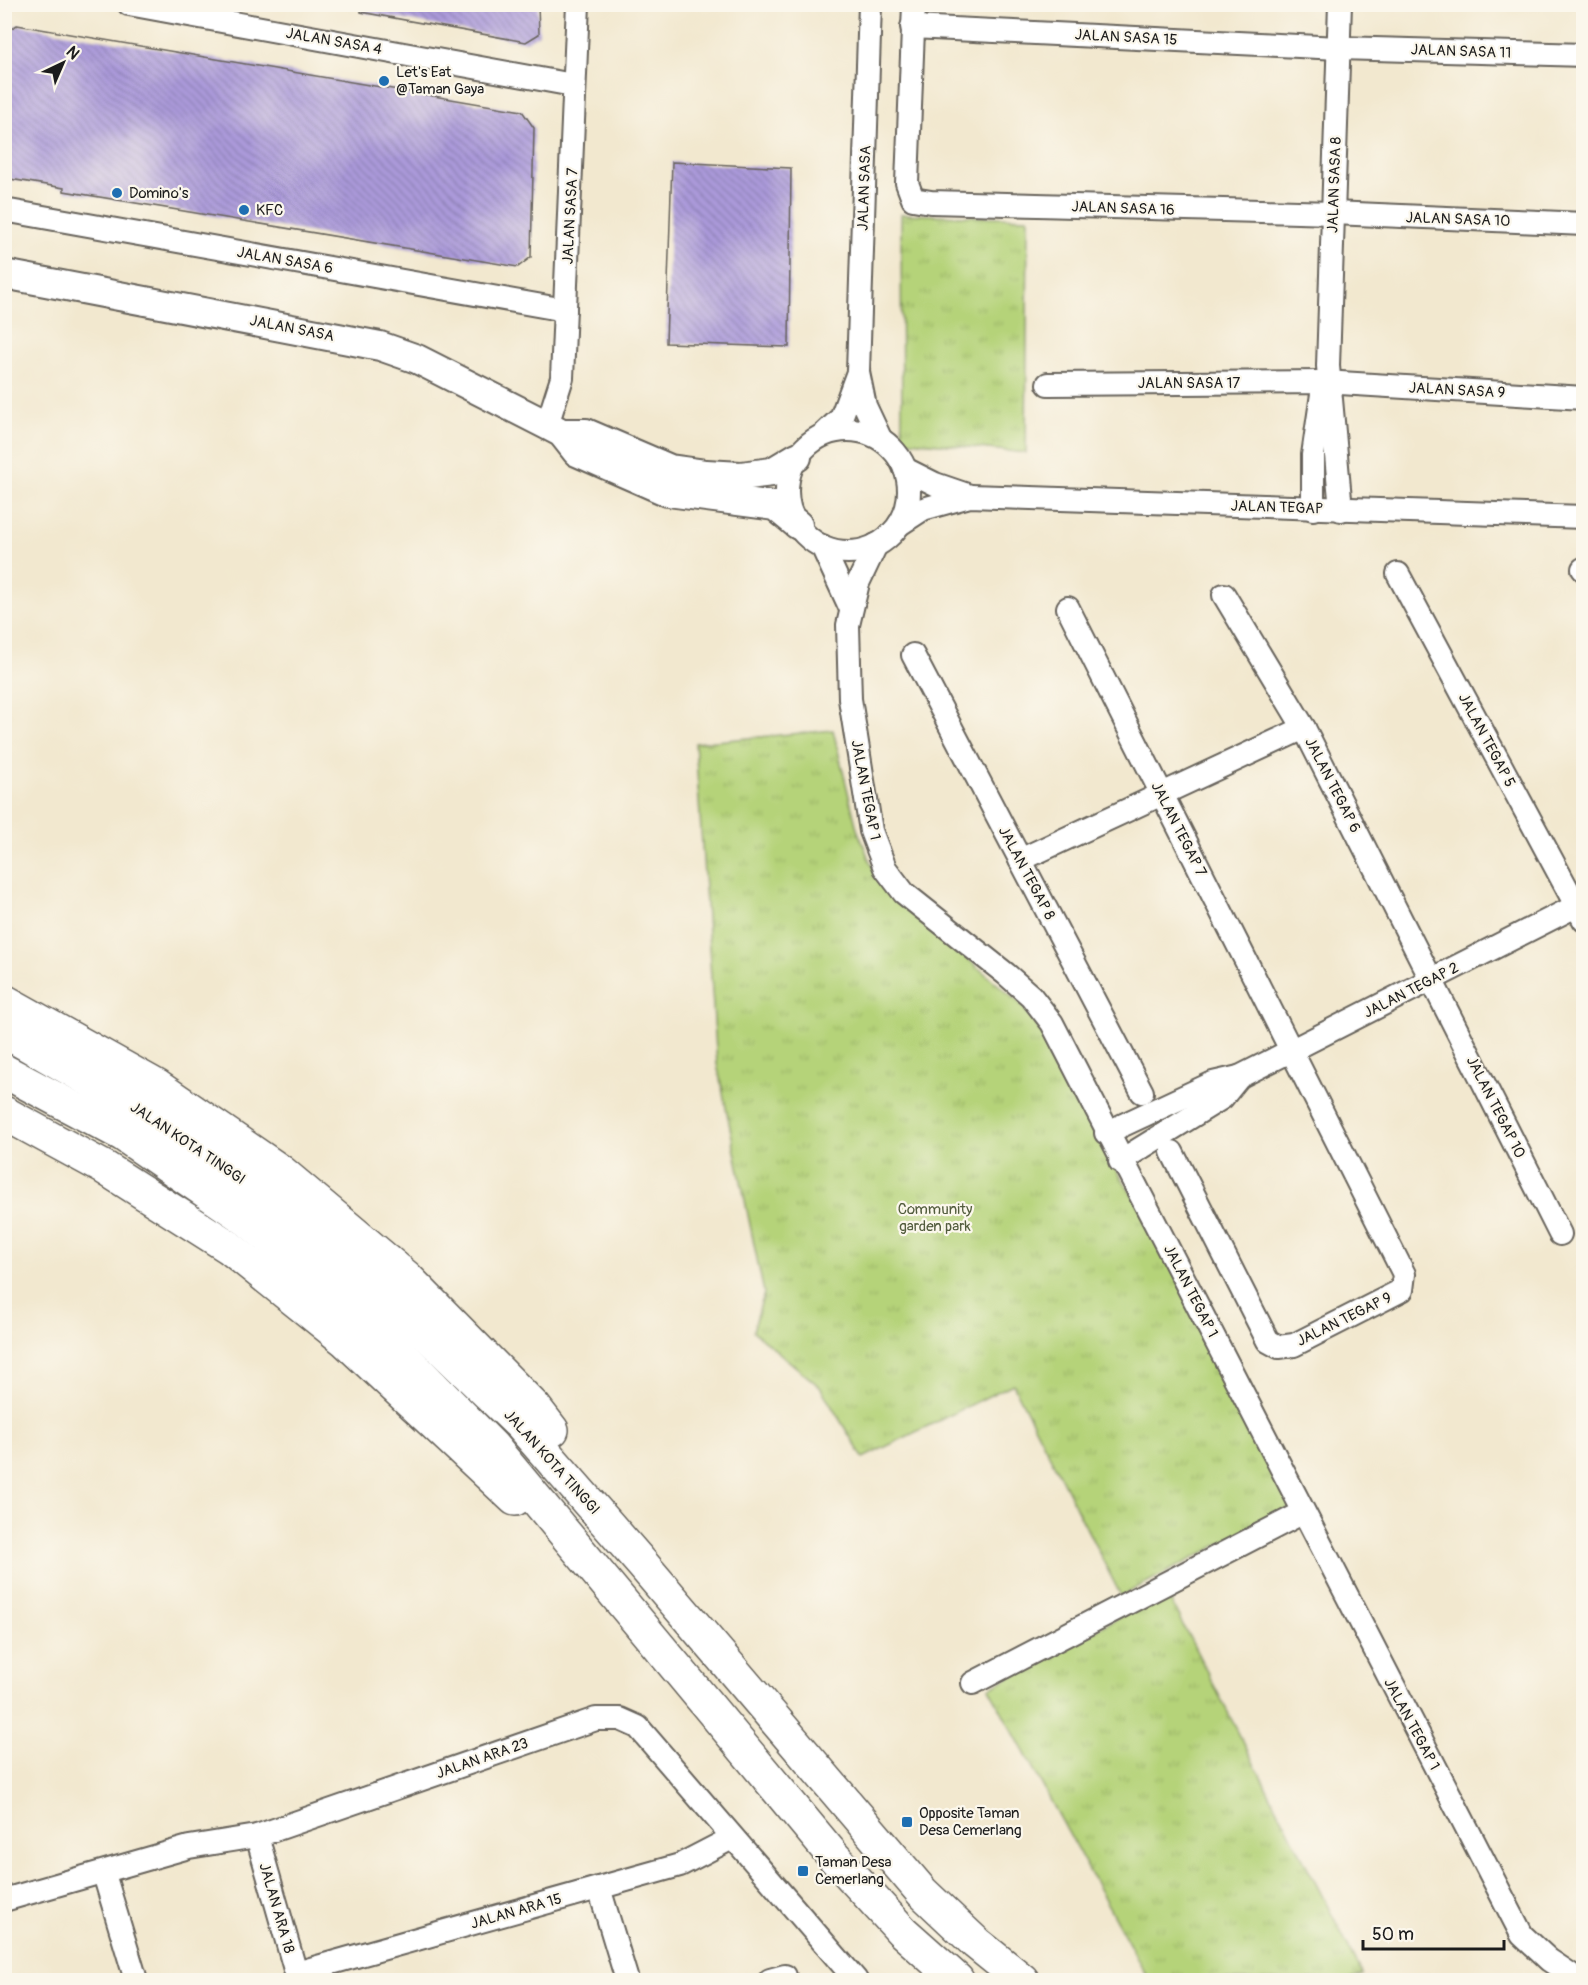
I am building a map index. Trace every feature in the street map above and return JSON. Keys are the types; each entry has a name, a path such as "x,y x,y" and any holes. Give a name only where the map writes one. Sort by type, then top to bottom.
{"highway":[{"path":"4,1001 158,1087 262,1158 406,1277 535,1407 594,1488 644,1566"},
{"name":"JALAN KOTA TINGGI","path":"4,1031 140,1109 253,1187 384,1293 520,1424 921,1892 976,1943 1022,1980"},
{"name":"JALAN KOTA TINGGI","path":"4,1071 122,1134 239,1214 365,1318 492,1446 608,1582 834,1857 902,1931 957,1980"},
{"path":"4,1113 105,1168 229,1247 346,1341 442,1434 608,1582"}],"street":[{"name":"JALAN SASA 4","path":"129,4 201,11 573,85"},
{"name":"JALAN SASA 7","path":"554,429 562,378 572,196 573,85 578,4"},
{"name":"JALAN SASA","path":"870,4 858,372 866,406 880,438"},
{"name":"JALAN SASA 8","path":"1313,509 1313,455 1327,377 1340,4"},
{"name":"JALAN SASA 15","path":"913,16 1339,48"},
{"name":"JALAN SASA 16","path":"913,16 907,183 913,199 931,202 1333,213"},
{"name":"JALAN SASA 11","path":"1339,48 1584,55"},
{"name":"JALAN SASA 6","path":"4,210 565,310"},
{"name":"JALAN SASA 10","path":"1333,213 1584,224"},
{"name":"JALAN SASA","path":"4,274 380,346 417,359 554,429 578,452 668,492 775,506 798,525"},
{"name":"JALAN SASA","path":"824,434 841,418 858,372"},
{"name":"JALAN SASA 8","path":"1327,377 1341,510"},
{"name":"JALAN SASA 17","path":"1048,384 1327,377"},
{"name":"JALAN SASA 9","path":"1327,377 1584,398"},
{"name":"JALAN SASA","path":"554,429 586,433 670,469 706,474 741,476 772,472 797,457"},
{"path":"843,429 862,431 880,438 895,452 905,469 909,497 900,524 876,545 858,551 840,551 822,546 808,537 798,525 788,503 788,479 797,457 809,443 824,434 843,429"},
{"name":"JALAN TEGAP","path":"905,469 928,481 970,496 1584,517"},
{"name":"JALAN TEGAP","path":"900,524 923,509 970,496"},
{"name":"JALAN TEGAP 1","path":"876,545 858,583 850,607 848,625 850,699 871,831 885,868 904,893 1031,996 1052,1023 1120,1161 1153,1217 1302,1513 1522,1935 1549,1960 1579,1980"},
{"name":"JALAN TEGAP 1","path":"822,546 850,607"},
{"name":"JALAN TEGAP 5","path":"1398,574 1581,910"},
{"name":"JALAN TEGAP 6","path":"1224,595 1304,728 1431,980"},
{"name":"JALAN TEGAP 7","path":"1068,608 1291,1050"},
{"name":"JALAN TEGAP 8","path":"913,655 1142,1092"},
{"path":"1020,860 1304,728"},
{"name":"JALAN TEGAP 2","path":"1106,1133 1213,1083 1239,1077 1431,980 1581,910"},
{"name":"JALAN TEGAP 10","path":"1431,980 1560,1234"},
{"name":"JALAN TEGAP 9","path":"1172,1152 1268,1341 1273,1344 1279,1347 1294,1345 1402,1290 1404,1274 1291,1050"},
{"name":"JALAN TEGAP 2","path":"1120,1161 1222,1098 1239,1077"},
{"path":"973,1683 1302,1513"},
{"name":"JALAN ARA 23","path":"4,1900 104,1874 189,1847 256,1836 585,1722 620,1719 638,1727 856,1980"},
{"name":"JALAN ARA 18","path":"256,1836 297,1977"},
{"name":"JALAN ARA 15","path":"297,1977 680,1865 732,1838"},
{"path":"104,1874 136,1980"},
{"path":"599,1888 627,1980"}],"green space":[{"path":"901,214 1028,218 1026,453 902,440"},
{"name":"Community garden park","path":"833,730 857,829 875,874 902,903 1022,1005 1055,1052 1107,1155 1147,1218 1291,1507 1121,1596 1013,1384 863,1458 820,1387 753,1331 764,1293 717,1064 695,743"},
{"path":"1166,1592 1363,1975 1349,1980 1149,1980 989,1688"}],"building":[{"path":"361,4 538,4 539,34 526,42 361,12"},
{"path":"17,25 522,111 534,128 531,257 518,267 64,191 64,188 4,178 4,33"},
{"path":"672,162 791,168 789,347 666,343"}],"place":[{"name":"Let's Eat @Taman Gaya","path":"384,81"},
{"name":"Domino's","path":"117,193"},
{"name":"KFC","path":"244,210"},
{"name":"Opposite Taman Desa Cemerlang","path":"907,1822"},
{"name":"Taman Desa Cemerlang","path":"803,1871"}]}
